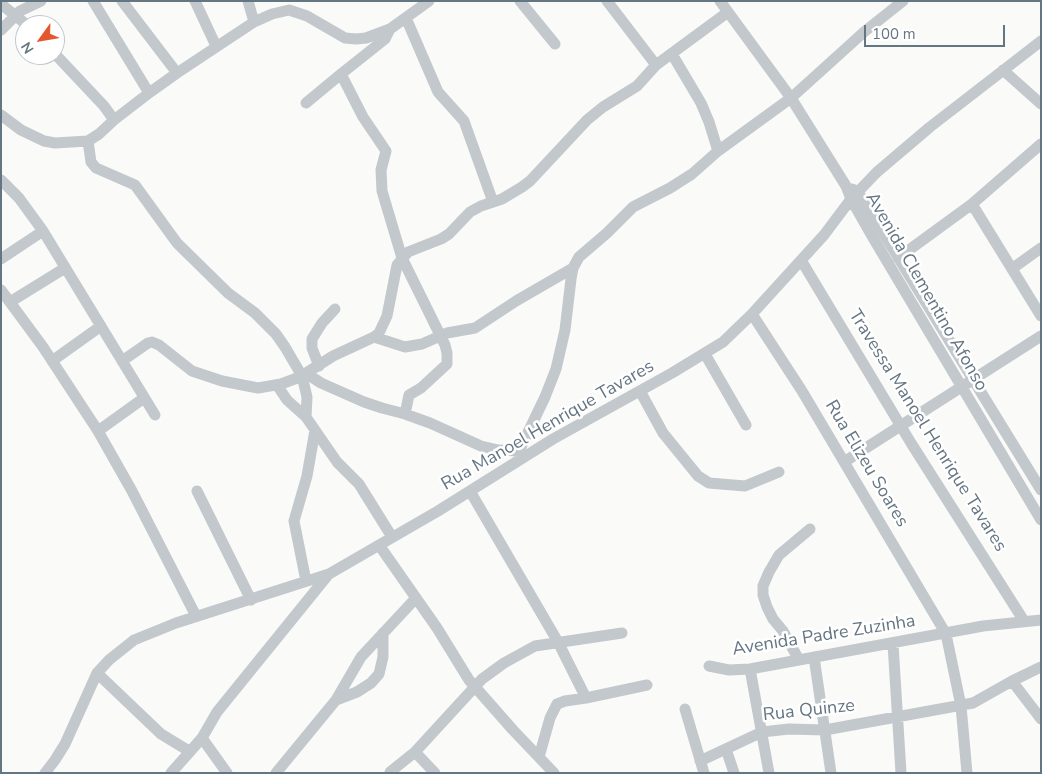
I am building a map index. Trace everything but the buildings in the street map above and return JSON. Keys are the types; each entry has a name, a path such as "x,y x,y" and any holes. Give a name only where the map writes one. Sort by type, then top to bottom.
{"street":[{"path":"1,30 14,15 41,1"},
{"path":"94,1 149,93"},
{"path":"122,1 177,73"},
{"path":"195,1 216,46"},
{"path":"248,1 254,22"},
{"path":"1,115 21,130 44,141 55,143 88,141 149,93 216,46 254,22 272,14 292,6 345,38 356,39 366,38 390,29 429,1"},
{"path":"520,1 555,44"},
{"path":"607,1 656,65"},
{"path":"720,1 791,98"},
{"path":"304,375 350,397 430,423 481,446 521,455 556,369 561,351 573,268 583,253 607,233 633,207 670,188 699,169 718,150 791,98 896,3"},
{"path":"1,4 14,15"},
{"path":"122,361 152,342 159,344 192,371 233,384 258,388 277,385 304,375 333,356 374,337 379,333 386,316 395,271 402,258 414,249 449,234 470,212 508,196 530,181 587,120 603,107 637,86 656,65 728,12"},
{"path":"406,18 438,92 464,121 493,202"},
{"path":"306,103 385,39 390,29"},
{"name":"Rua Manoel Henrique Tavares","path":"45,773 69,736 96,674 109,660 134,640 155,630 196,616 329,574 470,491 521,455 705,354 723,342 752,314 824,234 854,196 902,151 1041,41"},
{"path":"672,54 701,103 718,150"},
{"path":"65,65 104,106 114,120"},
{"path":"1003,70 1041,104"},
{"path":"341,74 363,117 386,151 381,170 382,192 402,258 445,345 447,364 421,388 409,395 405,414"},
{"name":"Avenida Clementino Afonso","path":"791,98 846,186 898,258 1041,490"},
{"path":"88,141 92,162 96,168 135,185 177,243 228,293 255,313 276,334 304,375 308,398 306,417"},
{"path":"898,258 972,204 1041,144"},
{"path":"1,180 19,198 43,231 155,415"},
{"name":"Avenida Clementino Afonso","path":"854,196 960,387 1041,520"},
{"path":"972,204 1041,316"},
{"path":"1,259 43,231"},
{"path":"1013,268 1041,248"},
{"name":"Travessa Manoel Henrique Tavares","path":"801,260 900,425 1024,621"},
{"path":"10,302 65,268"},
{"path":"374,337 405,347 422,344 440,336 475,328 573,268"},
{"path":"1,290 52,361 98,431 196,616"},
{"path":"319,366 312,348 312,339 322,323 335,309"},
{"name":"Rua Elizeu Soares","path":"752,314 802,392 946,634 961,706 967,773"},
{"path":"52,361 101,326"},
{"path":"844,462 1041,336"},
{"path":"705,354 746,425"},
{"path":"277,385 288,400 306,417 336,462 359,484 392,537"},
{"path":"640,391 662,433 698,476 709,483 745,486 779,472"},
{"path":"98,431 144,398"},
{"path":"306,581 294,521 309,466 315,430"},
{"path":"1010,469 1022,460"},
{"path":"197,491 251,600"},
{"path":"470,491 558,642 586,698"},
{"path":"799,660 783,631 773,619 763,595 769,572 779,555 810,529"},
{"path":"379,545 437,628 469,680 508,725 554,773"},
{"path":"171,773 202,738 217,712 329,574"},
{"path":"276,773 336,700 361,656 416,598"},
{"name":"Avenida Padre Zuzinha","path":"709,666 730,670 750,669 946,634 1041,620"},
{"path":"336,700 357,692 371,683 379,674 383,657 383,633"},
{"path":"390,772 415,752 475,686 491,672 535,646 622,633"},
{"path":"893,644 901,773"},
{"path":"814,657 831,773"},
{"name":"Rua Quinze","path":"702,767 726,749 762,732 789,729 825,730 961,706 987,697 1012,681 1041,667"},
{"path":"750,669 769,773"},
{"path":"96,674 161,734 189,751"},
{"path":"1012,681 1041,719"},
{"path":"539,757 555,706 565,701 647,685"},
{"path":"685,709 702,767"},
{"path":"202,738 227,773"},
{"path":"726,749 734,773"},
{"path":"415,752 435,773"}]}
